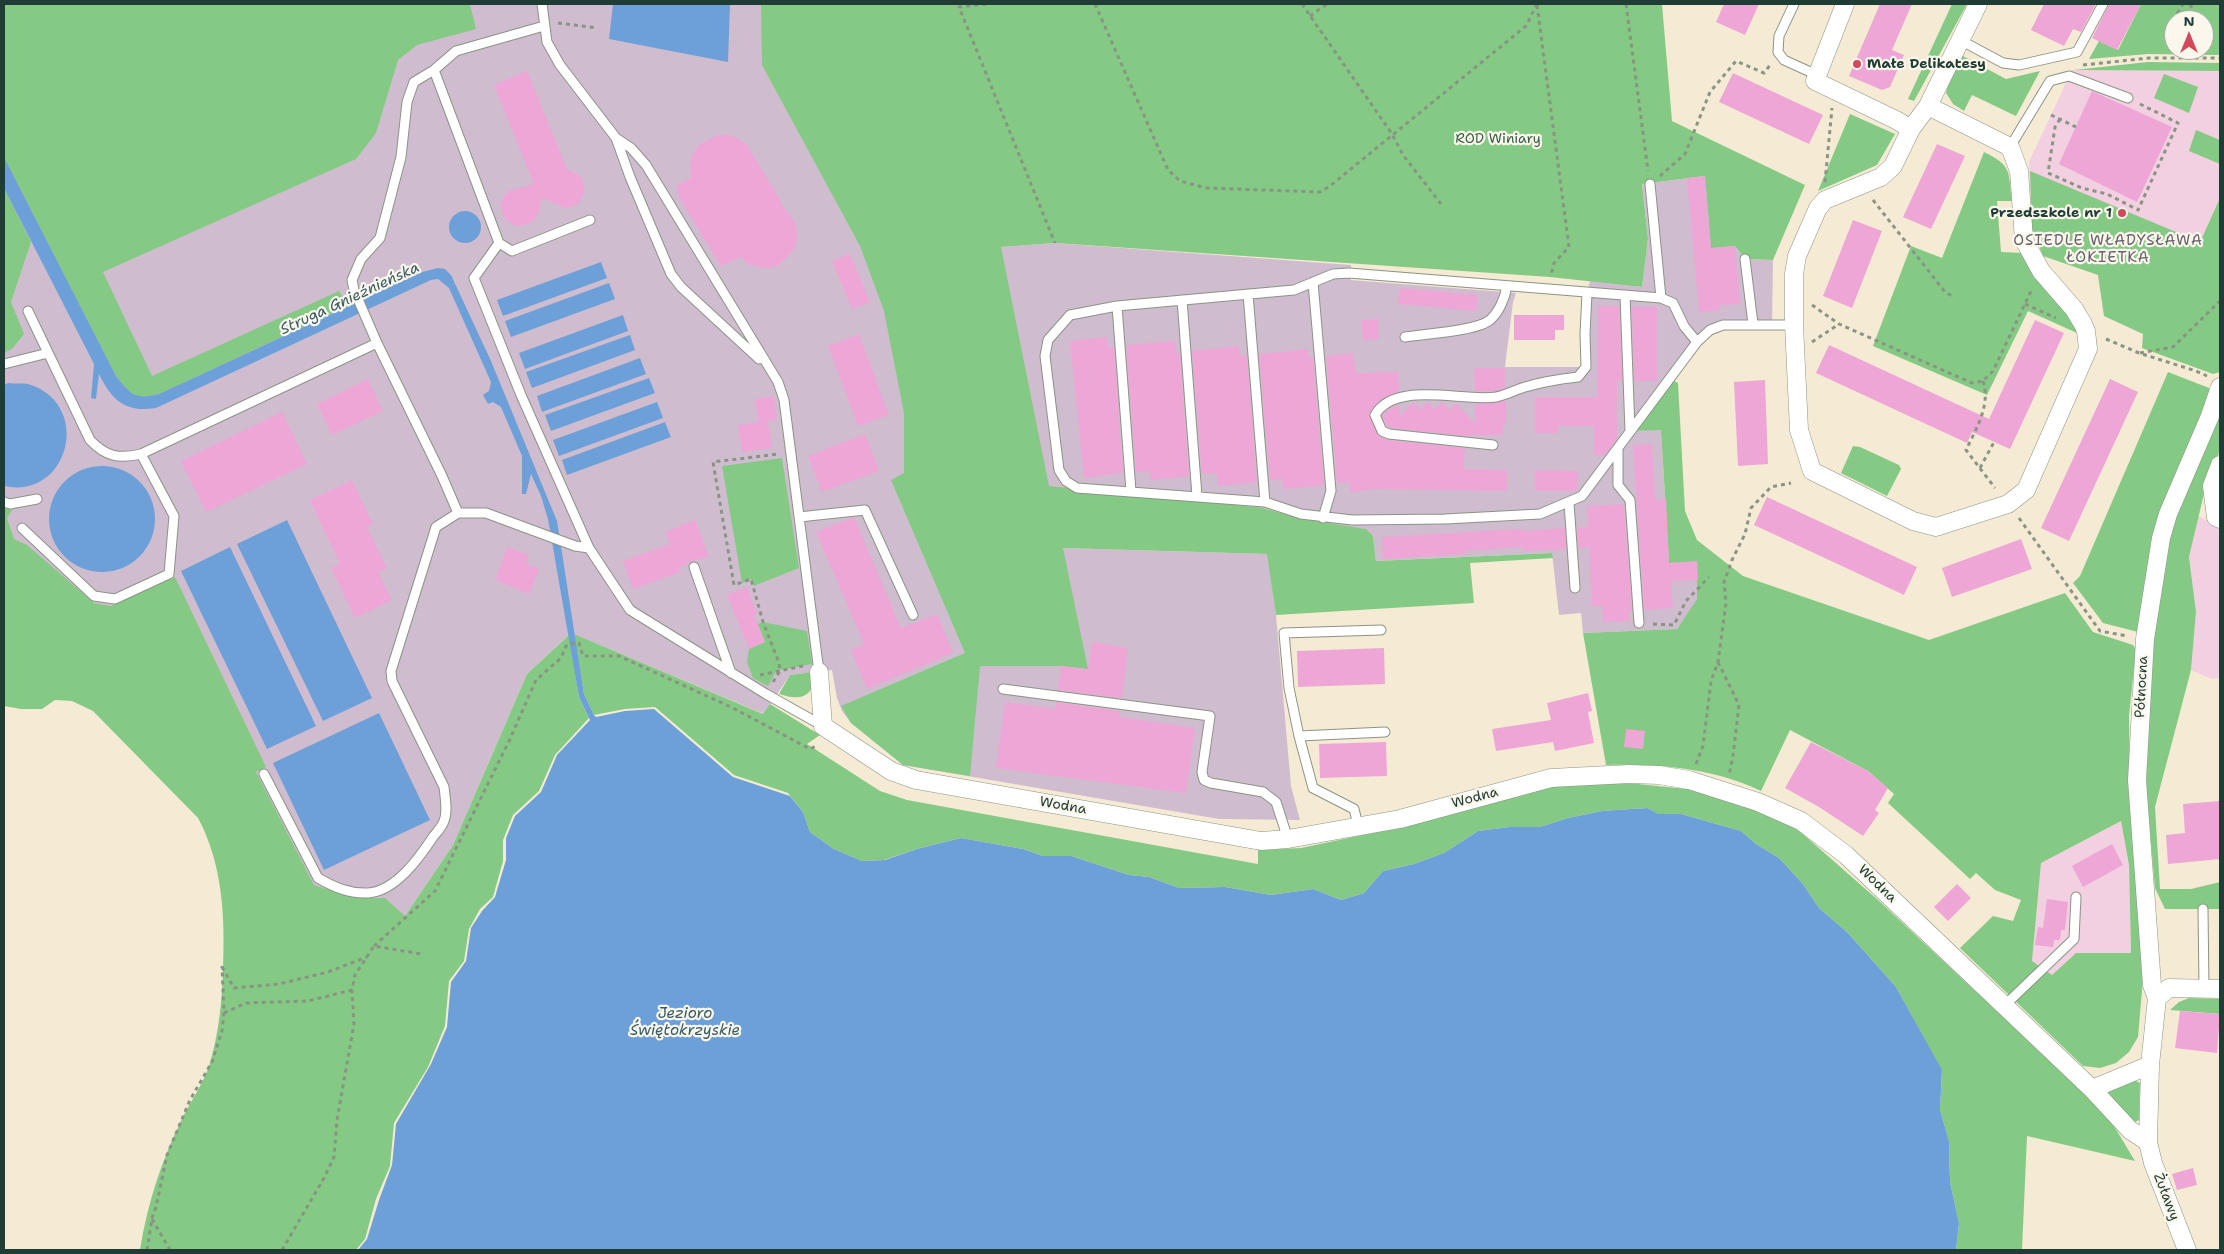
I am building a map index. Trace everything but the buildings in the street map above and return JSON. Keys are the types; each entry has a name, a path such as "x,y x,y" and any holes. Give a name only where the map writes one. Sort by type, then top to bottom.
{"street":[{"path":"1845,4 1814,81 1911,129"},
{"path":"1928,106 2010,147 2019,171 2024,240 2041,271 2074,309 2086,331 2088,349 2026,490 2014,511 1936,526 1912,521 1812,471 1799,430 1801,331 1794,274 1797,256 1818,208 1825,200 1880,176 1893,166 1911,129 1928,106 1978,4"},
{"name":"Północna","path":"2150,1065 2157,998 2152,985 2137,780 2144,639 2161,538 2168,514 2210,416 2220,387"},
{"path":"2220,465 2212,486 2216,517 2220,519"},
{"path":"819,668 829,730"},
{"name":"Wodna","path":"829,730 891,771 916,780 1261,841 1288,839 1400,819 1551,778 1629,774 1659,775 1689,780 1726,790 1801,821 1846,855 2092,1089 2130,1130 2148,1142"},
{"path":"2157,998 2169,988 2212,989"},
{"path":"2092,1089 2150,1065"},
{"name":"Żuławy","path":"2150,1065 2148,1142 2153,1163 2187,1250"}],"lane":[{"path":"542,4 543,24 547,42 560,65 616,138 630,177 671,274 681,288 766,366"},
{"path":"543,24 549,4"},
{"path":"1794,4 1780,36 1778,52 1784,60 1817,75"},
{"path":"1960,40 2003,63 2019,65 2077,52 2103,4"},
{"path":"458,513 378,343 354,290 352,280 361,259 380,238 401,157 407,102 414,82 434,70 456,51 543,24"},
{"path":"434,70 499,243 512,251 590,220"},
{"path":"2010,147 2050,81 2069,76 2128,98"},
{"path":"616,138 631,148 646,165 766,366 778,382 784,400 819,668"},
{"path":"1650,184 1661,298"},
{"path":"499,243 474,278 521,395 589,548 630,610 731,673 743,678 766,694 829,730"},
{"path":"1745,259 1754,324"},
{"path":"1697,342 1684,326 1673,303 1661,298 1349,273 1333,274 1294,290 1117,306 1070,315 1048,340 1045,356 1059,470 1066,481 1077,488 1265,502 1301,514 1323,518 1352,520 1445,519 1540,514 1569,503 1582,496 1697,342 1710,330 1723,325 1754,324 1801,331"},
{"path":"1313,282 1331,491 1323,518"},
{"path":"1405,337 1472,327 1488,322 1500,309 1507,286"},
{"path":"1493,445 1389,434 1382,431 1375,414 1379,408 1392,399 1433,395 1493,397 1547,381 1578,377 1586,368 1587,292"},
{"path":"1248,294 1265,502"},
{"path":"1625,295 1630,431"},
{"path":"1182,300 1198,496"},
{"path":"1117,306 1132,491"},
{"path":"28,311 90,440 100,451 114,456 128,457 141,454 378,343"},
{"path":"4,364 48,353"},
{"path":"1618,448 1618,485 1630,500 1639,623"},
{"path":"22,528 94,596 115,599 169,574 174,516 141,454"},
{"path":"4,502 10,504 37,499"},
{"path":"1569,503 1575,588"},
{"path":"799,517 865,510 913,615"},
{"path":"264,774 318,878 335,887 354,893 371,893 388,886 413,866 444,821 446,805 444,787 392,681 390,671 436,527 458,513 486,513 575,546 589,548"},
{"path":"694,566 731,673"},
{"path":"1358,825 1354,809 1313,788 1289,688 1284,633 1382,630"},
{"path":"1003,688 1210,716 1202,772 1204,780 1210,783 1263,792 1276,802 1288,839"},
{"path":"1299,736 1384,732"},
{"path":"2004,1006 2074,939 2076,897"},
{"path":"2203,909 2212,989"}],"path":[{"path":"986,4 959,8 1055,243"},
{"path":"1095,4 1168,170 1180,181 1206,188 1320,192 1330,186 1526,26 1537,4"},
{"path":"1302,4 1392,134 1403,155 1441,204"},
{"path":"1310,16 1327,4"},
{"path":"1537,4 1569,248 1554,263 1550,277"},
{"path":"1626,4 1650,184"},
{"path":"573,25 597,28"},
{"path":"1650,184 1685,154 1710,92 1736,61 1764,73 1778,52"},
{"path":"2080,66 2164,58"},
{"path":"1825,200 1825,177 1832,121 1832,90"},
{"path":"2060,119 2055,128 2048,173 2082,188 2107,194 2138,210 2178,123 2128,98"},
{"path":"2051,115 2076,127"},
{"path":"1865,203 1881,197"},
{"path":"1873,200 1945,292 1954,297"},
{"path":"1806,303 1817,307 1839,324 1972,383 1983,381 1993,370 2041,271"},
{"path":"2139,353 2173,347 2220,301"},
{"path":"2025,304 2139,353 2196,370"},
{"path":"1801,331 1807,345 1839,324"},
{"path":"1983,381 1985,388 1982,416 1966,450 2014,511 2100,631 2144,639"},
{"path":"1980,468 1994,442"},
{"path":"766,694 780,671 779,663 763,622 752,579 734,585 713,462 791,452"},
{"path":"1689,780 1703,746 1711,681 1718,662 1726,604 1724,582 1745,534 1751,508 1771,486 1791,483"},
{"path":"1639,623 1674,625 1686,601 1709,577"},
{"path":"282,1250 324,1178 334,1157 340,1101 354,1024 352,990 355,975 374,946 435,891 510,739 536,680 562,658 567,644 579,643 583,656 619,656 731,707 810,749 829,730"},
{"path":"1718,662 1739,705 1733,756 1726,790"},
{"path":"743,678 780,671 819,668"},
{"path":"374,946 421,954"},
{"path":"147,1250 152,1218 167,1155 190,1100 212,1062 222,1031 224,1013 222,966 234,988 279,984 328,972 367,956"},
{"path":"224,1013 246,1003 308,1001 352,990"},
{"path":"152,1218 170,1250"}],"shaded area":[{"path":"4,4 900,4 1001,247 1055,243 1351,265 1351,280 1516,293 1513,302 1505,367 1585,367 1587,293 1590,281 1642,287 1648,239 1642,184 1705,176 1735,246 1745,259 1773,260 1772,325 1710,330 1631,431 1661,429 1669,563 1697,561 1698,599 1677,629 1583,633 1581,613 1559,615 1552,553 1376,561 1373,536 1263,508 1062,548 1268,554 1276,615 1291,786 1300,820 1219,819 903,765 851,723 842,711 837,698 832,670 790,675 764,714 571,633 527,674 453,845 405,916 327,934 81,691 4,694"},
{"name":"Przedszkole nr 1","path":"2072,70 2220,71 2220,198 2194,254 2160,342 2104,316 2098,275 2069,264 2032,228 2029,162"},
{"path":"2198,516 2220,526 2220,678 2212,679 2191,670 2196,612 2189,557"},
{"path":"2121,821 2129,865 2131,953 2076,953 2052,975 2032,961 2041,863"}],"green space":[{"path":"4,4 470,4 476,29 417,45 398,60 376,133 356,159 103,272 152,376 339,291 348,306 159,394 144,397 130,392 116,376 4,157"},
{"name":"ROD Winiary","path":"761,4 1662,4 1672,121 1805,185 1773,260 1745,259 1735,246 1711,248 1705,176 1642,184 1648,239 1642,287 1550,277 1055,243 1001,247 1049,486 1263,508 1302,519 1366,529 1373,536 1376,561 1552,553 1553,558 1470,563 1474,603 1276,615 1267,554 1063,548 1088,669 1061,666 980,666 970,776 903,765 851,723 841,706 965,653 891,480 904,473 904,413 884,311 860,246 762,65"},
{"path":"1952,4 1967,4 1914,101 1908,99"},
{"path":"2141,4 2220,4 2220,55 2214,55 2214,10 2164,10 2164,54 2089,59 2099,41 2118,50"},
{"path":"1961,55 2006,79 2040,71 2016,116 1972,95 1964,111 1953,104 1946,93 1949,81"},
{"path":"2148,62 2220,63 2220,71 2074,70"},
{"path":"2164,74 2198,87 2189,113 2154,98"},
{"path":"1850,114 1895,134 1877,165 1818,191"},
{"path":"2196,130 2220,140 2220,164 2189,151"},
{"path":"1984,152 2000,161 2005,166 2009,176 2012,201 1997,201 2001,252 2023,253 2078,327 2077,333 2028,311 1987,395 1873,346 1911,246 1942,258"},
{"path":"2030,171 2200,242 2220,198 2220,372 2213,374 2142,348 2143,334 2104,316 2098,275 2043,256 2032,228"},
{"path":"4,188 31,242 11,302 24,334 12,349 4,353"},
{"path":"2168,372 2209,388 2210,396 2138,632 2103,623 2073,583 2080,576"},
{"path":"1671,379 1678,383 1685,511 1697,540 1743,576 1929,640 2065,593 2093,632 2133,645 2136,649 2129,716 2130,782 2143,979 2138,1037 2129,1052 2116,1063 2100,1068 2083,1066 1960,948 1993,916 2013,921 2021,900 1995,890 1976,873 1970,879 1888,803 1894,794 1868,771 1790,730 1761,791 1743,783 1705,772 1646,765 1606,765 1583,633 1677,629 1697,599 1697,562 1669,563 1661,430 1630,431","holes":["2121,821 2129,865 2131,953 2076,953 2052,975 2032,961 2041,863"]},
{"path":"2220,408 2220,450 2206,485 2189,557 2196,612 2191,670 2155,807 2160,889 2191,889 2220,882 2220,909 2165,909 2155,888 2146,786 2153,640 2167,539"},
{"path":"1853,446 1860,447 1899,465 1901,469 1887,496 1841,473"},
{"path":"782,458 799,568 754,586 751,579 742,583 722,466"},
{"path":"4,508 12,510 7,518 14,539 27,545 94,603 111,606 175,577 266,767 256,772 314,885 355,898 385,898 405,916 453,845 527,674 569,635 579,697 589,718 555,755 539,791 513,815 503,840 503,861 493,897 480,909 469,929 464,961 449,981 445,1026 428,1067 394,1123 390,1166 376,1199 365,1239 356,1250 140,1250 151,1200 161,1168 181,1121 201,1085 210,1063 216,1040 223,981 224,950 221,892 213,854 198,818 93,711 72,701 55,700 42,709 21,709 4,706"},
{"path":"763,622 807,631 812,664 776,671 768,686 753,678 747,662 749,649 765,642 758,624"},
{"path":"574,634 763,714 770,704 820,735 807,744 880,791 907,800 1258,864 1258,850 1301,848 1401,827 1555,786 1628,783 1697,790 1737,802 1796,828 1878,900 2067,1077 2111,1121 2135,1161 2027,1136 2022,1250 1956,1250 1959,1223 1950,1182 1949,1141 1940,1110 1942,1071 1896,987 1848,933 1819,908 1803,884 1779,858 1756,844 1741,831 1681,814 1659,814 1647,808 1602,811 1568,818 1540,827 1509,827 1478,831 1444,853 1414,864 1383,871 1364,893 1341,900 1313,889 1271,895 1225,887 1179,888 1149,877 1129,875 1071,856 1043,856 1023,849 961,838 917,849 884,860 862,861 834,849 810,832 803,812 788,793 734,775 655,707 625,709 594,715 584,694"},
{"path":"814,672 812,687 805,695 793,697 779,694 790,675"},
{"path":"2189,998 2220,999 2220,1014 2170,1010 2179,1002"},
{"path":"2134,1080 2140,1083 2139,1120 2133,1123 2108,1095 2109,1091"}],"water":[{"path":"613,4 730,4 728,62 609,39"},
{"name":"Jezioro Świętokrzyskie","path":"4,157 116,376 130,392 139,396 159,394 422,272 438,268 445,269 451,275 491,361 557,521 584,694 594,715 596,717 625,711 654,709 733,777 790,796 803,812 810,832 834,849 862,861 885,860 917,849 961,838 1023,849 1043,856 1071,856 1129,875 1149,877 1179,888 1225,887 1271,895 1313,889 1341,900 1364,893 1383,871 1414,864 1444,853 1478,831 1509,827 1540,827 1568,818 1602,811 1647,808 1659,814 1681,814 1741,831 1756,844 1779,858 1803,884 1819,908 1848,933 1896,987 1942,1070 1940,1110 1949,1141 1950,1182 1959,1223 1956,1250 358,1250 367,1239 392,1165 396,1124 431,1064 447,1027 451,982 466,961 471,928 482,911 495,897 506,860 506,838 515,816 541,792 557,755 590,720 579,697 548,519 541,496 531,474 526,494 522,494 522,456 501,407 493,402 488,404 483,395 489,391 491,382 449,288 438,279 431,280 156,408 136,409 121,403 109,391 99,374 96,399 91,398 94,364 4,188"},
{"path":"465,211 471,212 476,216 480,221 480,233 476,238 471,242 465,243 459,242 454,238 450,233 449,227 450,221 454,216 459,212"},
{"path":"601,262 607,278 503,316 497,300"},
{"path":"609,283 615,299 511,337 505,321"},
{"path":"623,315 628,331 525,369 519,353"},
{"path":"630,335 635,350 532,388 526,372"},
{"path":"640,358 646,374 542,412 537,396"},
{"path":"649,378 655,393 551,431 545,415"},
{"path":"8,383 28,384 48,394 61,410 66,428 65,447 58,465 45,479 27,486 4,486 4,385"},
{"path":"657,402 663,418 559,456 553,440"},
{"path":"665,422 671,437 567,475 562,460"},
{"path":"102,466 122,470 139,482 151,499 155,519 151,539 139,556 122,568 102,572 82,568 65,556 53,539 49,519 53,499 65,482 82,470"},
{"path":"287,520 372,698 323,721 237,544"},
{"path":"230,547 316,726 267,749 181,571"},
{"path":"379,713 430,820 324,870 273,763"}],"place":[{"name":"Małe Delikatesy","path":"1857,64"},
{"name":"Przedszkole nr 1","path":"2122,213"}],"district":[{"name":"OSIEDLE WŁADYSŁAWA ŁOKIETKA","path":"2108,250"}],"water label":[{"name":"Struga Gnieźnieńska","path":"350,299"}]}
